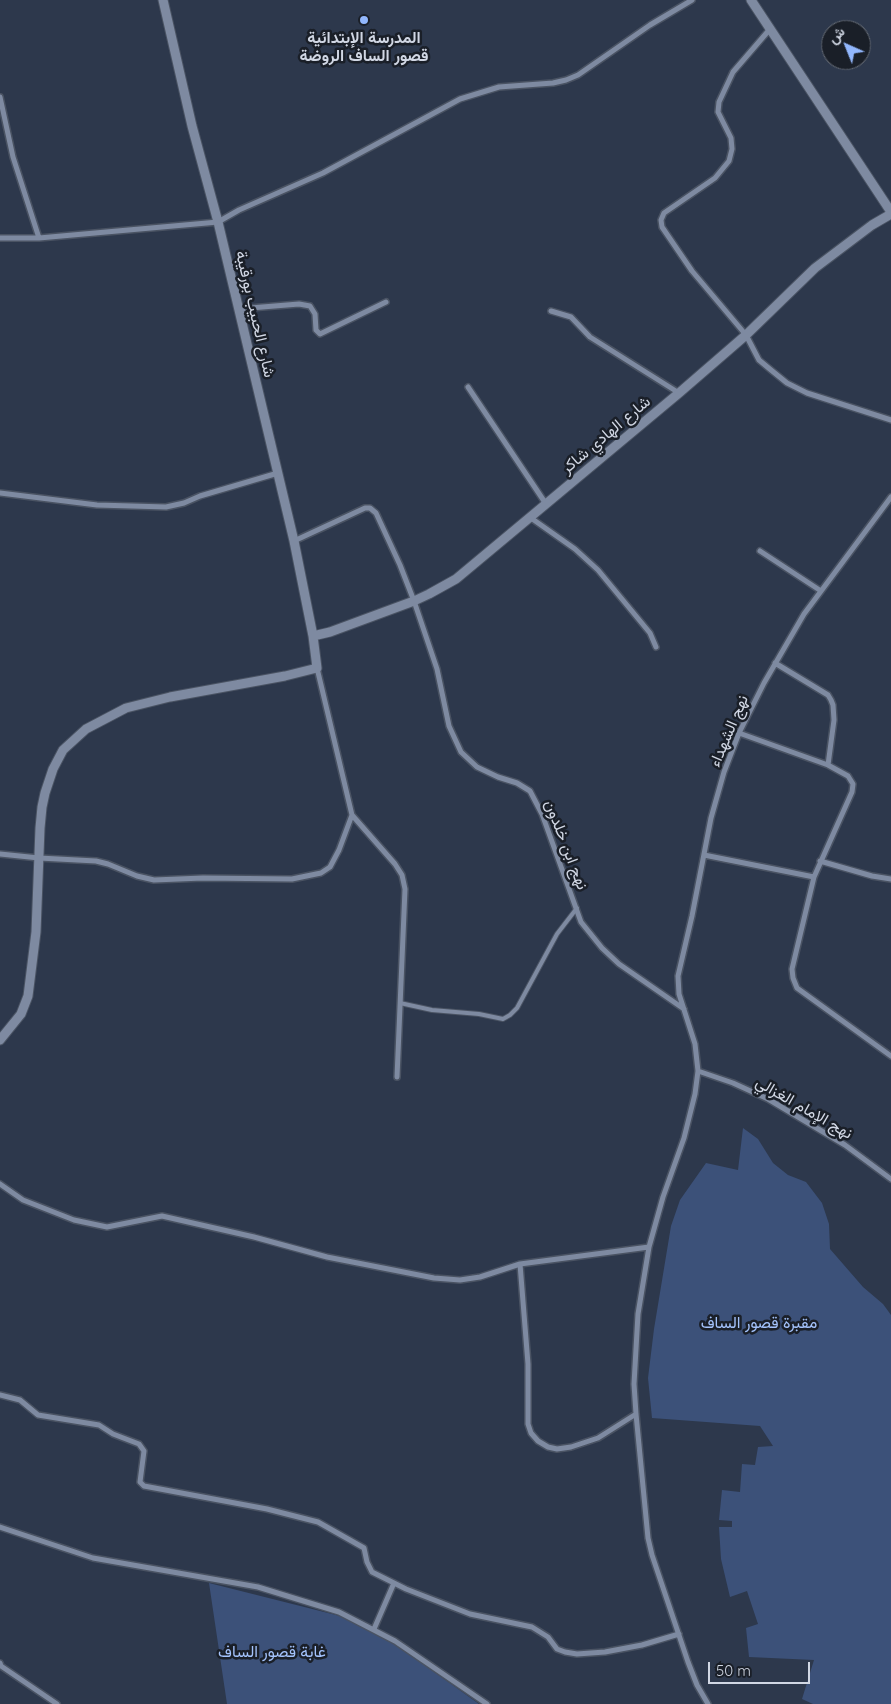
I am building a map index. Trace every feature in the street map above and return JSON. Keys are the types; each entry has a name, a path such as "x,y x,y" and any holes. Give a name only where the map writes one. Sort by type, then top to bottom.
{"street":[{"name":"شارع الحبيب بورقيبة","path":"163,0 294,541 313,636 317,668"},
{"path":"0,238 39,238 218,222 239,210 322,173 460,99 499,87 553,83 578,75 650,25 692,0"},
{"path":"751,0 891,212"},
{"path":"770,29 733,72 719,102 718,112 731,138 732,149 729,160 715,178 664,213 661,220 662,227 692,271 746,334 759,360 787,383 807,393 891,420"},
{"path":"0,97 13,157 39,238"},
{"name":"شارع الهادي شاكر","path":"313,636 330,632 414,601 456,579 679,393 746,334 814,268 891,212"},
{"path":"238,309 299,304 310,306 315,314 316,330 320,334 386,302"},
{"path":"551,312 570,317 590,337 679,393"},
{"path":"468,387 546,504"},
{"path":"0,493 97,505 166,507 278,473"},
{"name":"نهج الشهداء","path":"708,1704 697,1685 652,1555 648,1538 634,1384 638,1314 649,1247 663,1197 684,1138 695,1094 698,1071 694,1044 677,984 678,976 711,818 738,733 775,663 800,621 891,497"},
{"name":"نهج ابن خلدون","path":"294,541 365,508 374,510 379,517 414,601 437,669 449,726 460,752 477,767 498,777 517,782 530,791 542,814 581,922 619,964 684,1009"},
{"path":"531,518 575,549 598,570 650,633 656,647"},
{"path":"760,551 821,591"},
{"path":"775,663 828,695 831,700 834,720 828,766"},
{"path":"0,1040 21,1014 28,996 36,932 42,807 53,768 63,750 86,729 111,715 136,705 317,668 352,815 395,864 402,875 405,889 397,1077"},
{"path":"738,733 828,766 848,776 853,784 852,792 814,877 792,970 792,978 797,988 891,1056"},
{"path":"0,854 96,861 154,880 203,878 292,879 321,873 330,867 339,850 352,815"},
{"path":"704,855 814,877"},
{"path":"820,861 872,876 891,879"},
{"name":"نهج الإمام الغزالي","path":"698,1071 733,1083 768,1099 845,1145 891,1179"},
{"path":"0,1184 23,1200 74,1220 107,1227 162,1216 254,1237 327,1257 434,1278 460,1280 480,1277 520,1264 649,1247"},
{"path":"520,1264 528,1364 528,1424 531,1433 538,1441 548,1447 571,1447 598,1438 636,1414"},
{"path":"0,1395 20,1400 38,1415 99,1425 113,1434 139,1444 144,1451 140,1482 144,1486 267,1509 318,1522 355,1541 364,1548 367,1562 372,1572 470,1614 532,1627 548,1637 557,1648 565,1652 577,1654 605,1652 679,1634"},
{"path":"0,1527 92,1558 258,1587 339,1612 395,1641 487,1704"},
{"path":"374,1629 394,1583"},
{"path":"0,1664 57,1704"}],"lane":[{"path":"400,1003 432,1010 503,1018 510,1015 517,1008 556,934 577,908"}],"green space":[{"name":"مقبرة قصور الساف","path":"743,1128 758,1139 773,1163 788,1175 806,1182 822,1203 829,1224 830,1249 863,1287 883,1304 891,1315 891,1704 813,1704 802,1699 814,1660 749,1657 746,1628 758,1624 747,1591 730,1597 721,1559 719,1527 732,1527 732,1521 719,1520 722,1490 740,1492 742,1464 755,1465 758,1447 773,1446 760,1426 652,1418 648,1378 671,1226 680,1200 706,1163 738,1170"},
{"name":"غابة قصور الساف","path":"209,1583 340,1616 394,1643 479,1704 227,1704"}],"place":[{"name":"المدرسة الإبتدائية قصور الساف الروضة","path":"364,20"}]}
